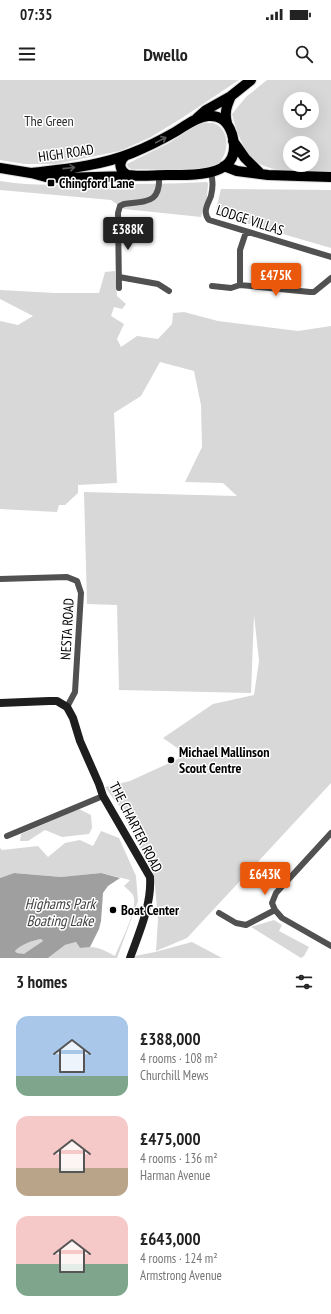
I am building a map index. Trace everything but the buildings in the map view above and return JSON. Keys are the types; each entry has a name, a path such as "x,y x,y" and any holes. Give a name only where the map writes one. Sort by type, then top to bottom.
{"main road":[{"path":"196,120 206,110 231,96 251,80"},
{"path":"231,96 225,113 233,140 245,158 260,173"},
{"path":"196,120 201,117 214,116 223,119 227,123"},
{"name":"HIGH ROAD","path":"31,173 82,166 125,156 150,145 196,120"},
{"path":"211,173 224,166 231,157 233,152 233,140"},
{"path":"125,156 121,160 120,167 124,173 131,176"},
{"path":"224,166 248,173 331,177"},
{"path":"0,168 31,173"},
{"name":"HIGH ROAD","path":"31,173 46,177 61,178 198,175 211,173"}],"street":[{"name":"LODGE VILLAS","path":"211,173 213,182 211,195 206,209 206,217 209,220 331,257"},
{"path":"119,288 118,213 120,206 124,204 151,200 158,193 159,175"},
{"path":"240,285 240,250 246,232"},
{"path":"119,277 158,284 168,291"},
{"path":"212,286 231,288 240,285 314,292 331,278"},
{"name":"NESTA ROAD","path":"0,579 67,577 77,581 81,593 75,692 67,707"},
{"path":"0,703 53,701 67,707"},
{"name":"THE CHARTER ROAD","path":"67,707 73,718 80,741 103,796 150,876 151,887 148,900 130,958"},
{"path":"7,836 103,796"},
{"path":"331,832 276,893 272,903 275,910 282,918 331,946"},
{"path":"219,913 236,923 246,925 275,910"}],"green space":[{"name":"The Green","path":"0,80 239,80 151,137 120,151 56,164 24,164 0,160"},
{"path":"267,80 331,80 331,171 319,171 319,136 283,136 283,170 269,168 260,164 249,155 246,150 237,131 232,114 246,97"},
{"path":"213,123 219,126 224,132 226,138 225,152 218,164 212,167 195,170 131,169 128,167 127,164 169,143 197,125"},
{"path":"0,181 37,185 207,182 208,184 207,197 201,217 124,209 111,200 0,190"},
{"path":"221,189 331,190 331,248 215,214"},
{"path":"115,271 117,296 126,304 122,309 114,307 111,316 124,324 117,339 121,347 137,336 158,339 172,324 173,313 184,312 218,321 298,331 331,326 331,783 187,938 156,951 158,919 154,875 122,809 105,787 130,781 178,759 183,752 163,738 213,704 254,695 259,661 254,615 251,693 119,690 117,605 87,604 84,492 237,496 223,483 185,482 202,447 201,405 194,371 160,362 141,396 114,413 117,483 78,485 78,493 65,505 59,505 57,512 0,509 0,321 18,325 33,316 0,299 0,290 55,293 99,293 105,272"},
{"path":"79,809 91,815 92,828 89,834 62,837 45,830 28,841 20,841 21,834"},
{"path":"101,831 119,838 136,876 138,901 117,958 48,958 65,945 76,942 80,948 95,947 115,956 128,926 133,908 133,895 124,886 130,880 101,873 61,877 14,873 0,878 0,848 2,850 38,846 48,857 65,843 80,840 93,846"},
{"path":"274,920 282,925 279,931 309,947 304,956 301,958 251,927"},
{"path":"41,939 43,941 24,955 15,951 27,943"},
{"path":"192,942 222,958 130,957 155,952"}],"water":[{"name":"Highams Park Boating Lake","path":"14,873 61,877 101,873 120,878 108,886 103,893 101,921 99,929 90,947 80,948 76,942 65,945 48,958 0,958 0,878","holes":["41,939 43,941 24,954 17,953 15,951 21,946 30,942"]}],"place":[{"name":"Chingford Lane","path":"51,183"},
{"name":"Michael Mallinson Scout Centre","path":"171,760"},
{"name":"Boat Center","path":"113,910"}]}
